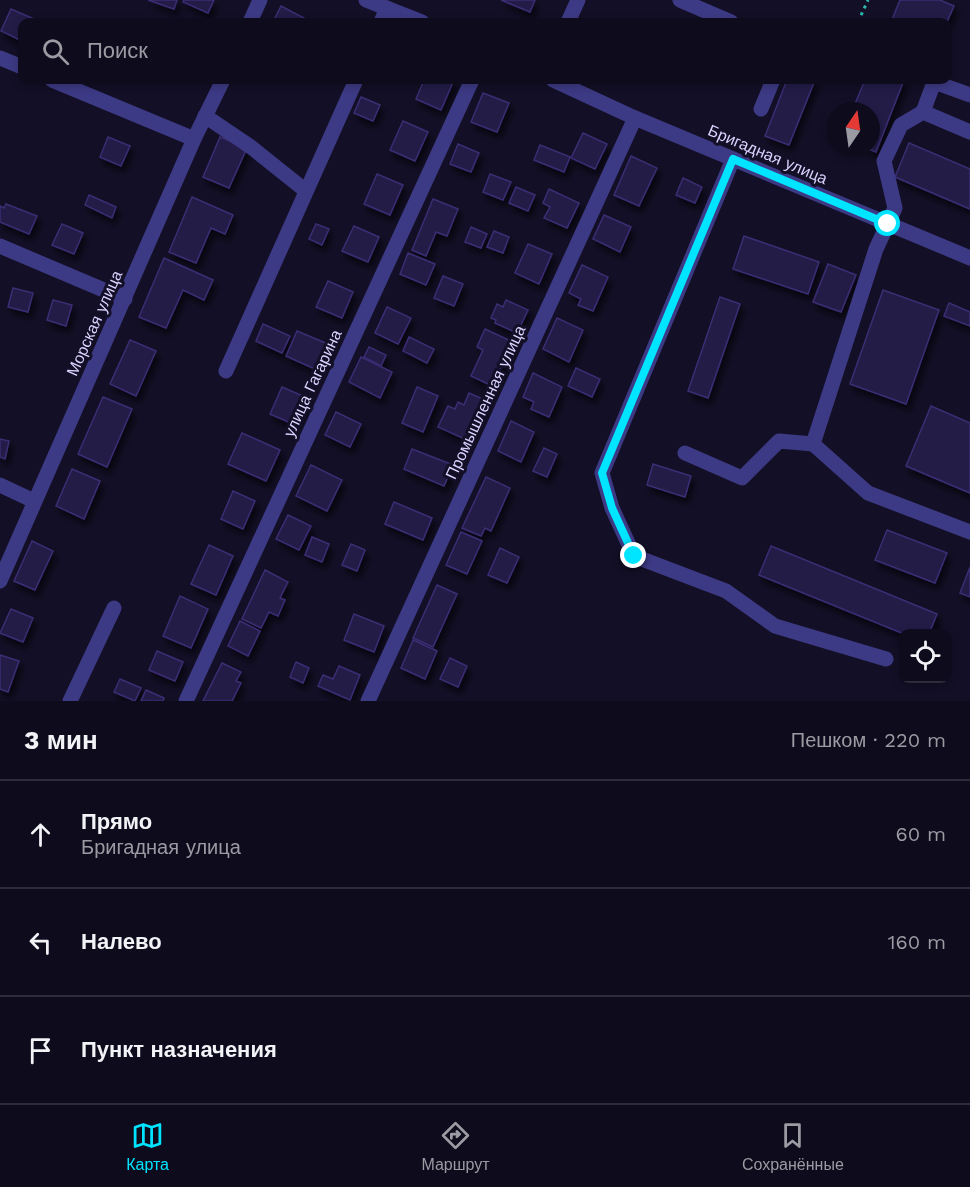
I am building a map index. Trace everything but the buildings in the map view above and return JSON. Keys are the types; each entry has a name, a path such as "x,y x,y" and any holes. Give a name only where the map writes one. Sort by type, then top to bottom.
{"street":[{"path":"252,18 260,0"},
{"path":"366,0 384,16"},
{"path":"570,18 578,0"},
{"path":"681,0 722,18"},
{"path":"0,58 18,65"},
{"path":"61,84 194,140"},
{"name":"Морская улица","path":"0,581 220,84"},
{"path":"226,371 354,84"},
{"name":"улица Гагарина","path":"186,701 470,84"},
{"name":"Бригадная улица","path":"562,84 635,118 970,258"},
{"path":"761,110 771,84"},
{"path":"813,444 876,249 895,208 884,161 902,125 922,112 933,84"},
{"path":"940,84 970,95"},
{"path":"922,112 970,132"},
{"path":"205,116 251,147 306,191"},
{"name":"Промышленная улица","path":"368,701 635,118"},
{"path":"733,159 602,473 612,508 634,556 726,591 775,626 886,659"},
{"path":"0,246 125,299"},
{"path":"685,453 742,478 779,441 813,444 868,493 970,532"},
{"path":"0,485 34,501"},
{"path":"70,701 114,608"}],"path":[{"path":"860,18 868,0"}],"route":[{"path":"634,556 612,508 602,473 733,159 888,224"}]}
